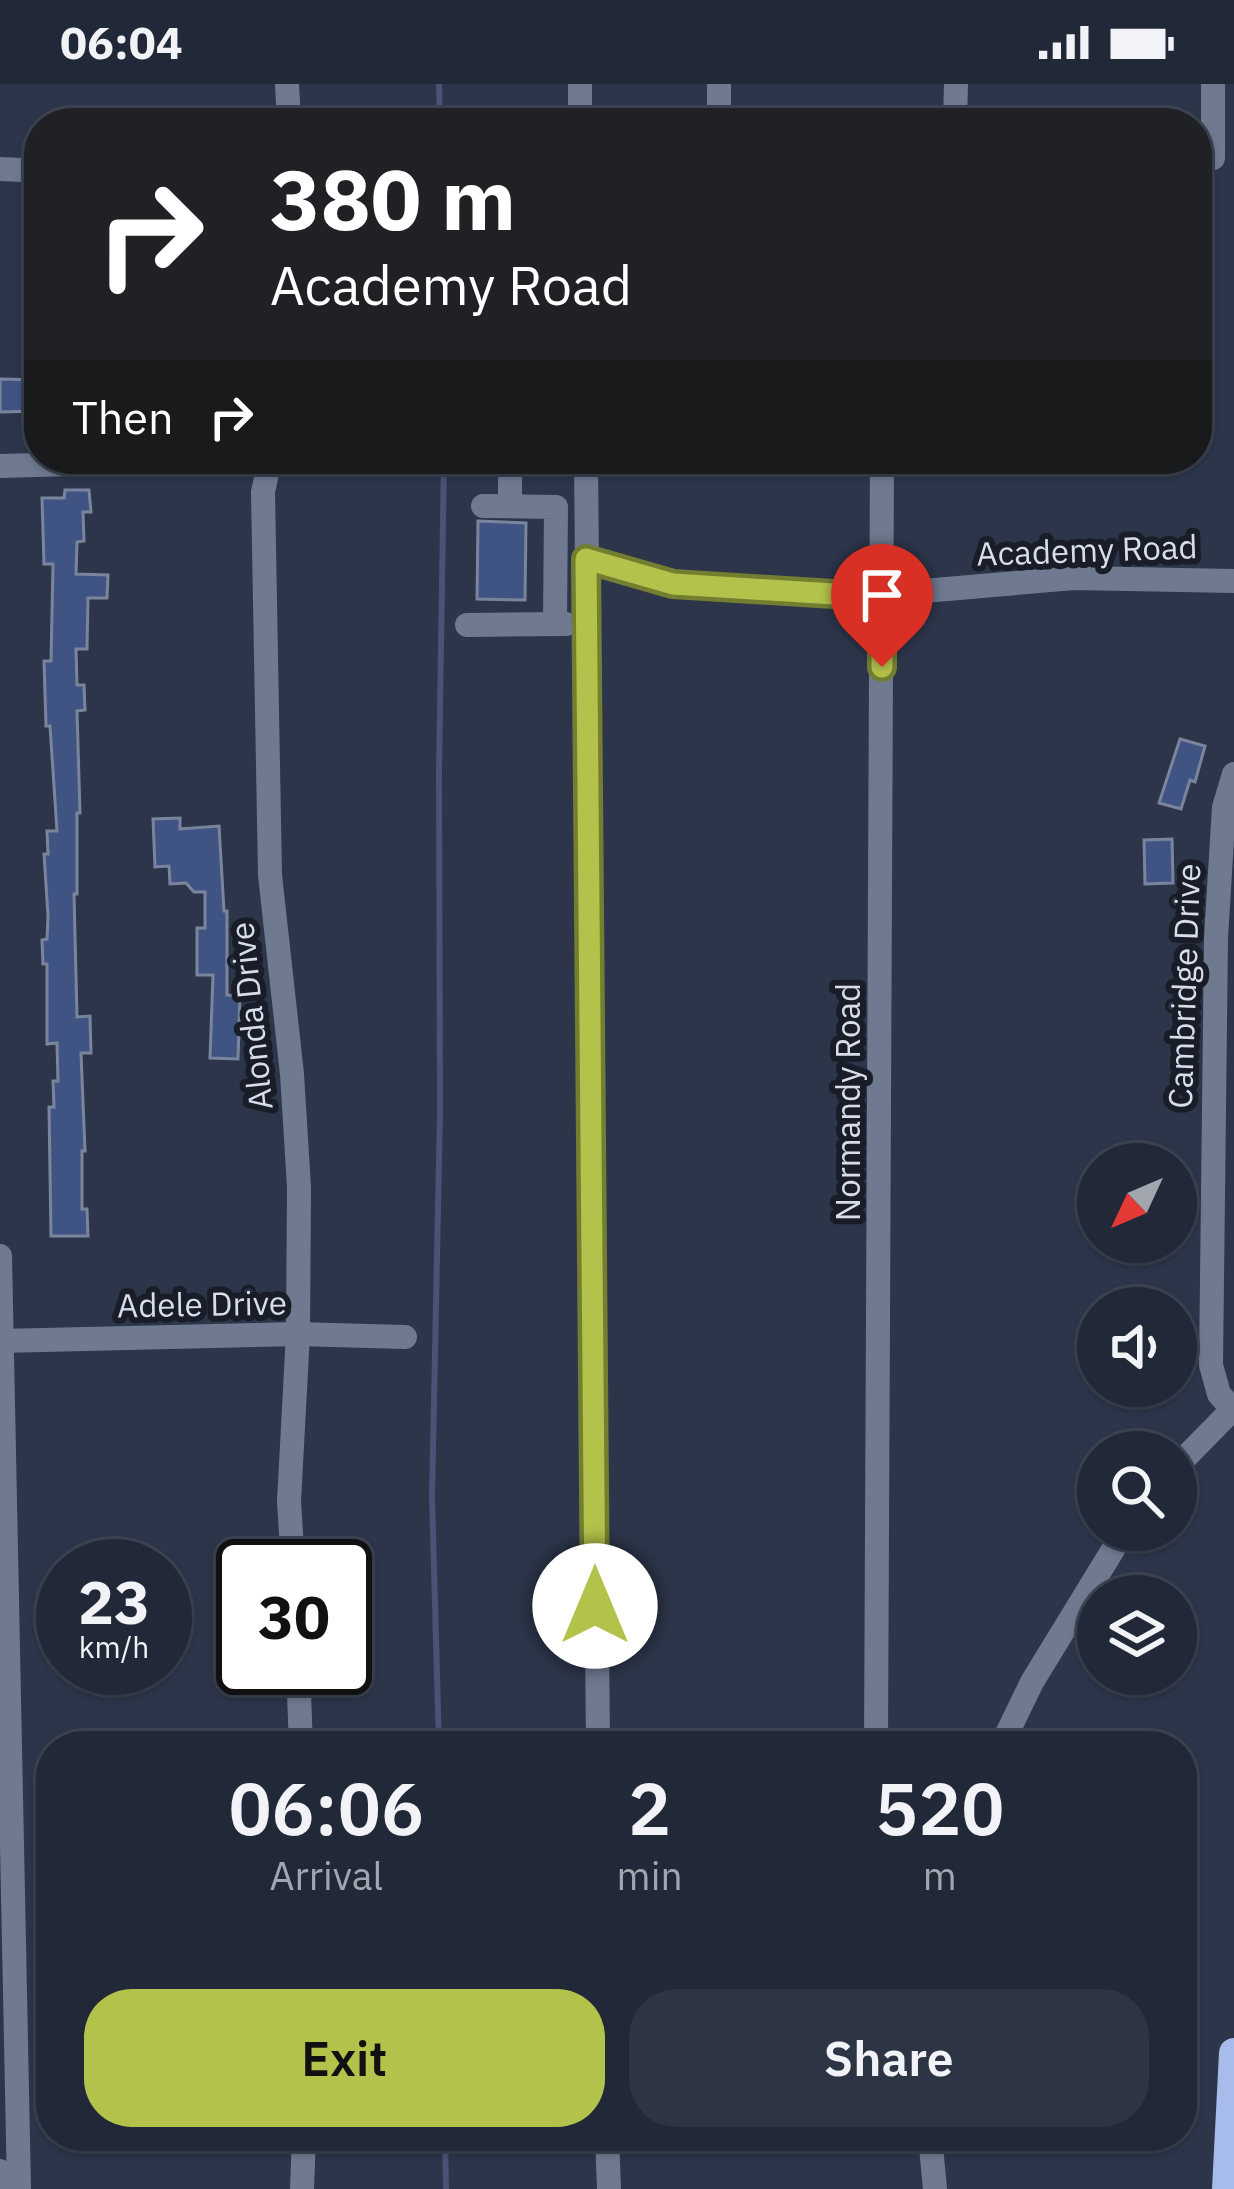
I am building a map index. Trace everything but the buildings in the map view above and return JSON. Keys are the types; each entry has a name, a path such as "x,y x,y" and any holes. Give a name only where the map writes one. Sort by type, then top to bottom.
{"main road":[{"path":"1227,2189 1234,2053"}],"street":[{"path":"1213,84 1213,158"},
{"name":"Alonda Drive","path":"266,474 262,492 270,875 299,1187 291,1539"},
{"path":"509,506 510,474"},
{"path":"586,474 598,1731"},
{"name":"Normandy Road","path":"876,1731 882,474"},
{"path":"483,506 556,506 555,624"},
{"name":"Academy Road","path":"556,535 673,584 882,597 1074,578 1234,581"},
{"path":"467,625 588,625"},
{"name":"Cambridge Drive","path":"1233,1409 1220,1394 1211,1365 1216,938 1224,807 1234,774"},
{"path":"0,1256 19,2189"},
{"name":"Adele Drive","path":"1,1341 298,1334 405,1337"},
{"path":"1197,1446 1233,1409"},
{"path":"1008,1731 1042,1664 1112,1551"},
{"path":"299,1695 301,1731"},
{"path":"302,2189 303,2151"},
{"path":"608,2151 609,2189"},
{"path":"933,2151 935,2189"},
{"path":"0,2171 0,2189"}],"waterway":[{"path":"439,84 440,108"},
{"path":"439,1731 432,1497 444,474"},
{"path":"445,2151 446,2189"}],"route":[{"path":"595,1606 586,559 673,584 882,597 882,667"}]}
